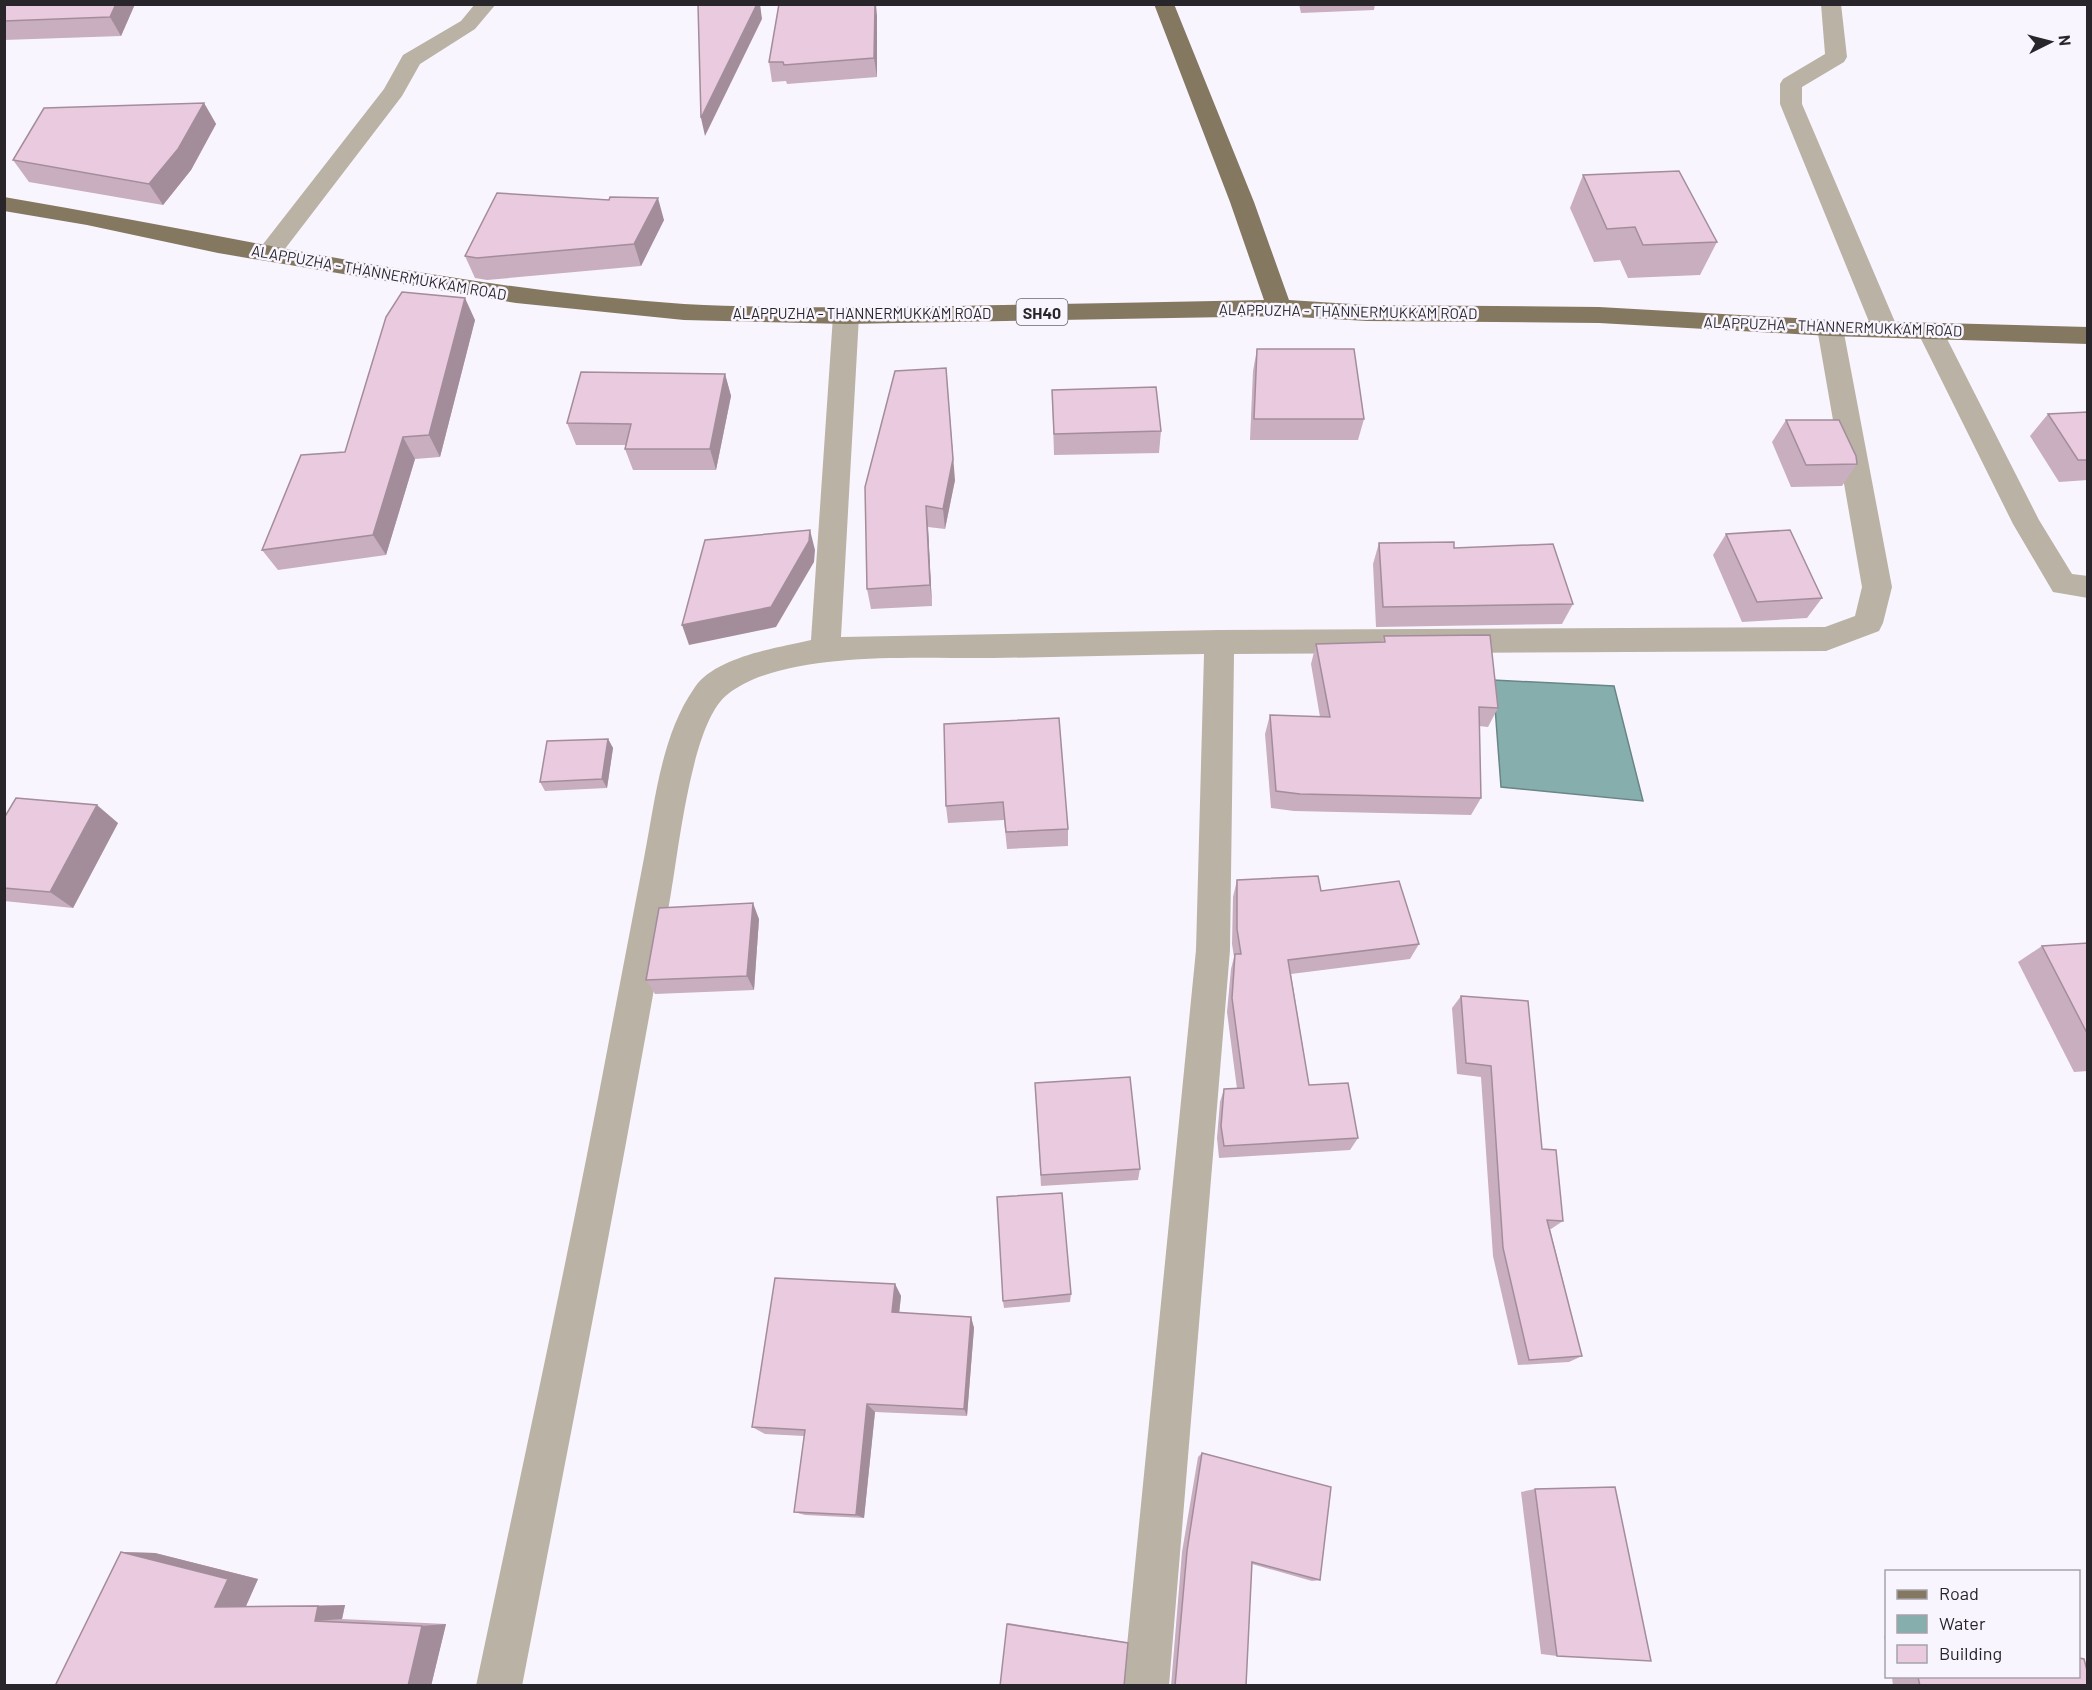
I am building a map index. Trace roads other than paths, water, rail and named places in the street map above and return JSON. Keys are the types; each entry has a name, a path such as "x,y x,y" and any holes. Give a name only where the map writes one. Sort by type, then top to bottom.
{"main road":[{"path":"1164,4 1242,202 1279,308"},
{"name":"ALAPPUZHA - THANNERMUKKAM ROAD","path":"4,204 87,218 218,245 516,296 684,312 846,316 1279,308 1367,313 1599,315 1830,328 2088,336"}],"street":[{"path":"269,253 388,100 411,60 468,25 486,4"},
{"path":"1831,4 1836,57 1791,84 1791,104 1885,329"},
{"path":"825,649 846,316"},
{"path":"499,1686 620,1080 669,812 684,745 699,706 707,693 743,670 825,649 1219,642 1826,639 1868,623 1877,587 1830,328"},
{"path":"1930,331 2027,524 2063,584 2088,587"},
{"path":"1146,1686 1213,950 1219,642"}],"water":[{"path":"1493,680 1614,686 1643,801 1501,787"}]}
